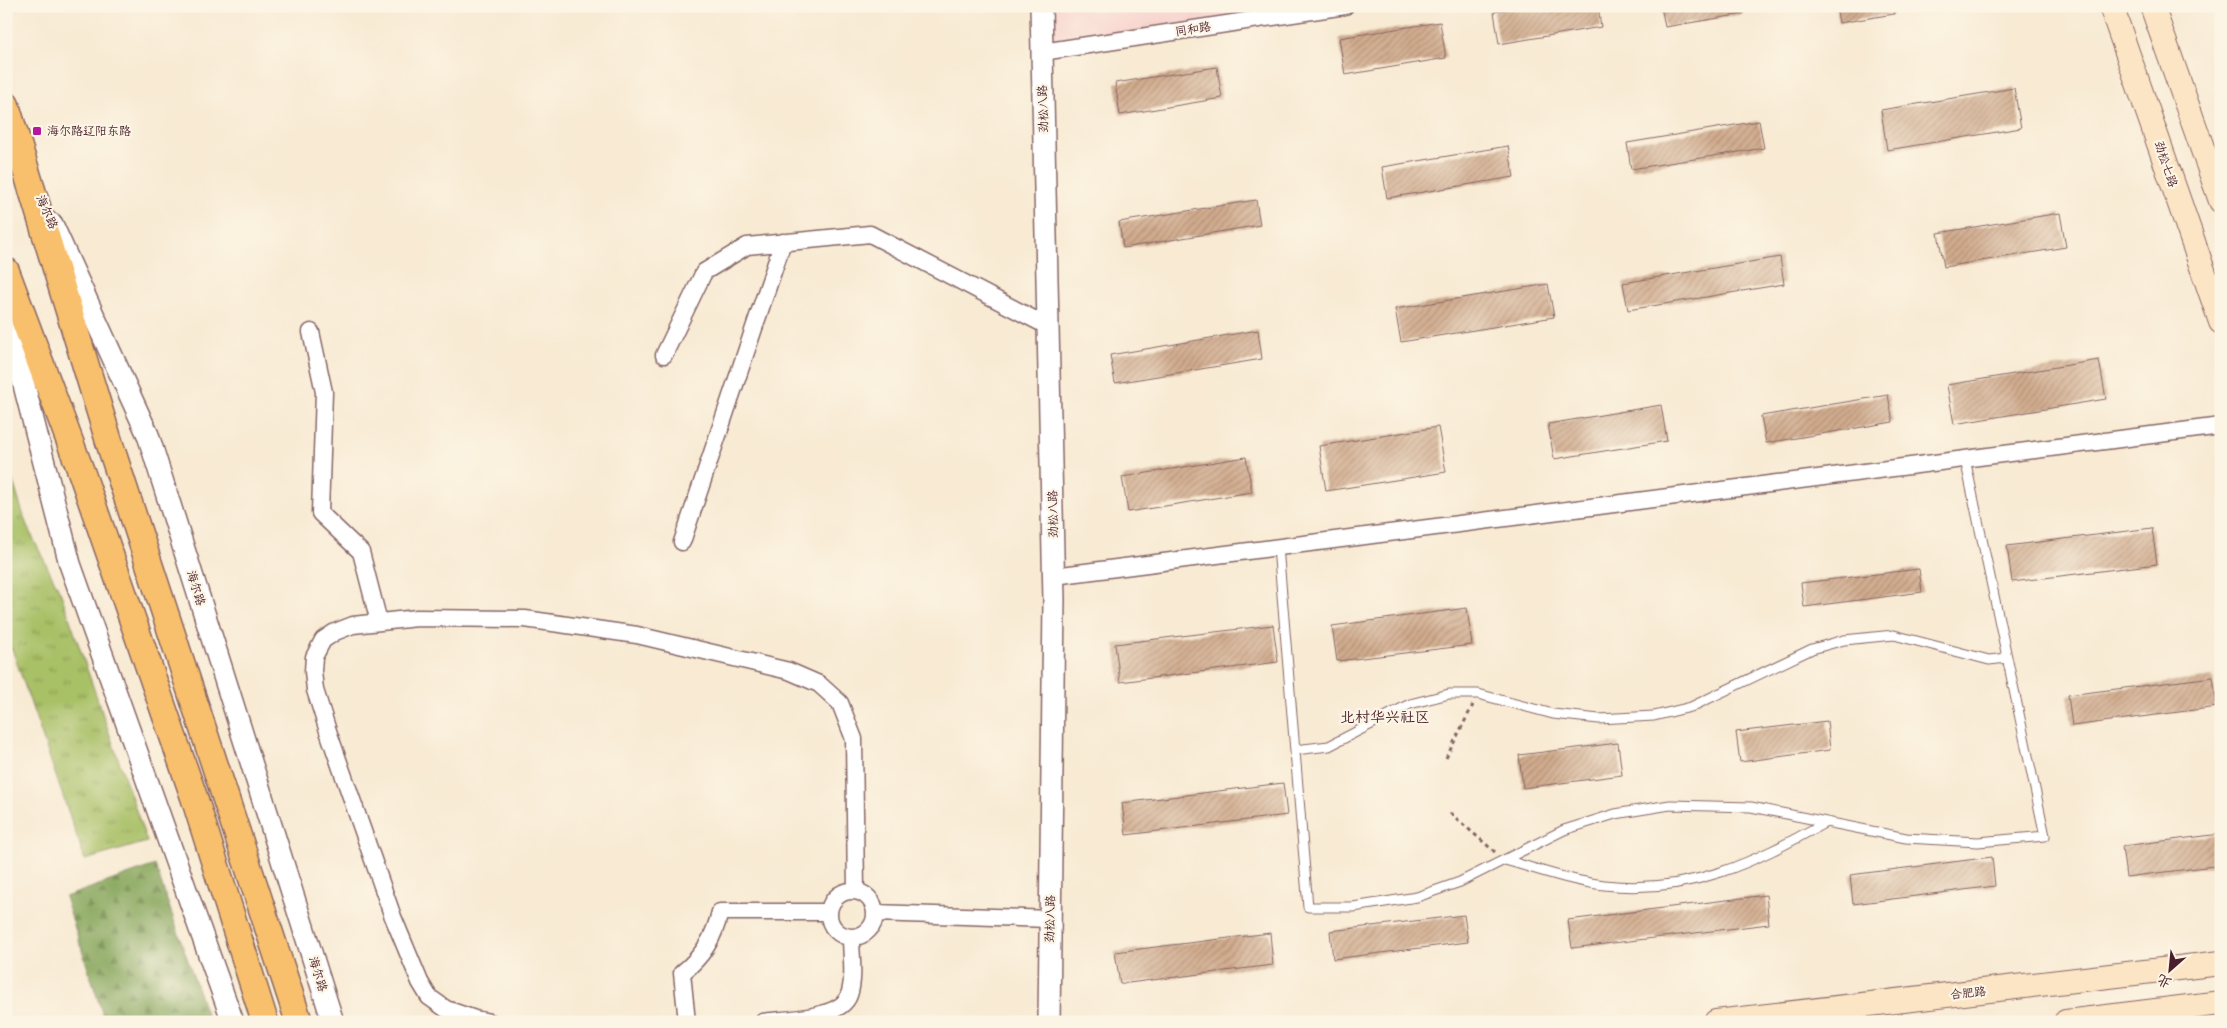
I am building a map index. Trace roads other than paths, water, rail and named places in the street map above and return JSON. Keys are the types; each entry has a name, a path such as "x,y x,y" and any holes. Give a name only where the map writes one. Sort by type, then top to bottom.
{"main road":[{"name":"劲松七路","path":"2111,6 2221,322"},
{"path":"2152,6 2221,201"},
{"name":"海尔路","path":"6,105 111,448 298,1022"},
{"path":"6,270 82,474 194,797 265,1022"},
{"name":"合肥路","path":"1716,1022 2221,963"},
{"path":"2066,1022 2221,1003"}],"street":[{"name":"劲松八路","path":"1040,6 1054,576 1049,1022"},
{"name":"同和路","path":"1042,52 1344,6"},
{"name":"海尔路","path":"26,167 148,435 333,1022"},
{"path":"664,355 704,272 747,246 870,234 1049,327"},
{"path":"682,542 783,242"},
{"path":"6,315 70,564 233,1022"},
{"path":"311,332 324,392 320,514 361,552 379,622"},
{"path":"1054,576 2221,426"},
{"path":"490,1022 475,1019 436,1004 429,997 420,982 393,917 328,731 315,690 312,671 314,657 323,640 335,632 353,625 417,618 525,619 637,635 789,672 819,684 840,703 854,739 856,891"},
{"path":"856,891 870,898 875,913 874,920 865,932 851,937 844,936 832,926 828,912 834,898 840,893 856,891"},
{"path":"687,1022 682,973 696,962 705,950 720,912 828,912"},
{"path":"875,913 1050,919"},
{"path":"763,1022 830,1013 840,1008 848,997 851,983 851,937"}],"lane":[{"path":"1278,547 1308,907 1353,907 1417,897 1460,882 1564,830 1615,814 1670,805 1751,807 1906,838 1978,842 2045,836 1965,459"},
{"path":"1295,750 1329,746 1340,742 1410,704 1449,694 1478,694 1553,714 1599,719 1654,716 1691,707 1812,648 1844,640 1894,635 1989,660 2007,658"},
{"path":"1505,860 1566,877 1604,885 1636,886 1691,882 1741,866 1785,845 1826,822"}],"place":[{"name":"海尔路辽阳东路","path":"37,131"}],"district":[{"name":"北村华兴社区","path":"1385,717"}]}
